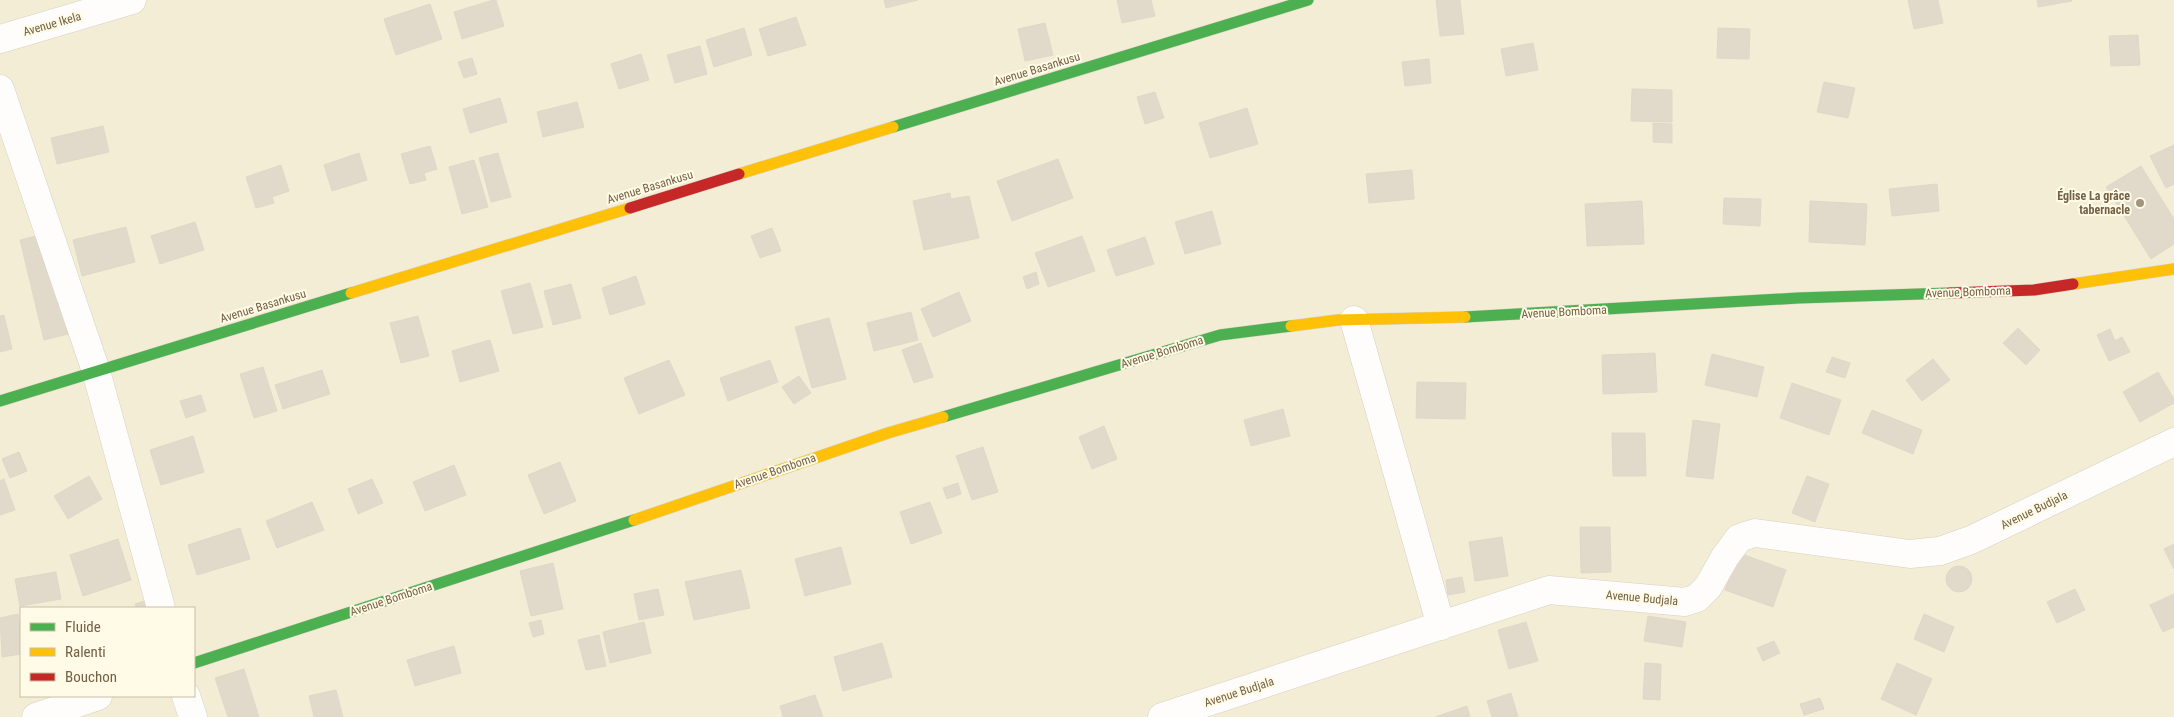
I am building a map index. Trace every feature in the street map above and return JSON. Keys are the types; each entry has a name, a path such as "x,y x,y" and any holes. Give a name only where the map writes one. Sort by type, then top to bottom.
{"street":[{"name":"Avenue Ikela","path":"0,39 132,0"},
{"name":"Avenue Basankusu","path":"0,401 1308,0"},
{"path":"0,89 96,371 161,607"},
{"name":"Avenue Bomboma","path":"195,663 540,552 888,433 1220,334 1338,320 1464,317 1798,298 2034,290 2174,269"},
{"path":"1354,320 1441,626"},
{"name":"Avenue Budjala","path":"1162,717 1549,590 1685,602 1697,598 1708,587 1725,557 1739,538 1755,533 1910,554 1940,551 1971,540 2174,442"},
{"path":"36,717 95,697"},
{"path":"186,697 193,717"}],"shaded area":[{"path":"0,0 2174,0 2174,717 0,717"}],"building":[{"path":"496,0 504,26 462,39 454,12"},
{"path":"884,0 918,0 886,8"},
{"path":"1117,0 1151,0 1155,16 1122,23"},
{"path":"1436,0 1460,0 1464,34 1440,36"},
{"path":"1908,0 1938,0 1943,23 1914,29"},
{"path":"2037,0 2071,0 2072,1 2038,7"},
{"path":"430,4 442,39 396,55 384,19"},
{"path":"796,17 806,45 768,56 759,29"},
{"path":"1045,23 1053,55 1025,61 1018,29"},
{"path":"744,28 752,55 714,67 706,40"},
{"path":"1718,28 1750,29 1749,59 1717,58"},
{"path":"2138,35 2140,65 2111,66 2109,36"},
{"path":"1533,43 1538,70 1506,76 1501,49"},
{"path":"700,46 707,74 675,83 667,55"},
{"path":"641,54 649,80 619,89 611,64"},
{"path":"472,58 477,74 464,78 458,62"},
{"path":"1429,59 1431,83 1405,86 1402,62"},
{"path":"1824,82 1855,88 1848,118 1817,112"},
{"path":"1632,89 1672,90 1672,122 1631,121"},
{"path":"1155,92 1164,118 1145,124 1137,97"},
{"path":"500,98 507,122 470,133 463,109"},
{"path":"577,102 584,127 543,137 537,112"},
{"path":"1247,108 1258,144 1210,158 1199,123"},
{"path":"1653,123 1672,124 1672,143 1653,142"},
{"path":"103,126 109,152 57,164 51,138"},
{"path":"2174,145 2174,184 2166,188 2150,156"},
{"path":"430,146 437,169 424,173 426,180 410,184 401,154"},
{"path":"359,153 367,180 332,191 324,165"},
{"path":"498,153 511,197 491,202 479,158"},
{"path":"1058,159 1073,198 1012,221 997,181"},
{"path":"474,160 488,207 462,214 449,167"},
{"path":"281,165 289,191 272,197 274,203 256,208 246,177"},
{"name":"Église La grâce tabernacle","path":"2141,166 2174,219 2174,244 2151,259 2106,187"},
{"path":"1412,170 1414,199 1369,203 1366,174"},
{"path":"1937,184 1939,211 1892,216 1889,189"},
{"path":"950,193 951,199 969,196 979,238 924,250 913,201"},
{"path":"1724,198 1761,199 1760,226 1723,224"},
{"path":"1642,201 1644,244 1587,246 1585,204"},
{"path":"1810,201 1867,204 1865,245 1809,242"},
{"path":"1212,211 1221,244 1185,254 1175,222"},
{"path":"195,222 204,250 160,264 151,236"},
{"path":"126,227 135,262 82,276 73,240"},
{"path":"772,228 781,251 760,258 751,236"},
{"path":"44,234 68,334 44,340 20,240"},
{"path":"1082,236 1095,271 1048,287 1035,253"},
{"path":"1145,237 1154,264 1116,276 1107,250"},
{"path":"1036,272 1039,284 1027,289 1023,277"},
{"path":"636,276 645,304 610,315 602,288"},
{"path":"530,283 543,327 513,334 501,291"},
{"path":"571,284 581,318 553,325 544,291"},
{"path":"959,292 971,321 933,337 921,309"},
{"path":"911,312 918,340 874,351 867,323"},
{"path":"4,315 12,349 0,352 0,316"},
{"path":"418,316 429,356 401,363 390,323"},
{"path":"829,318 846,379 812,388 795,327"},
{"path":"2018,328 2040,350 2026,365 2003,343"},
{"path":"2110,329 2115,341 2122,337 2130,352 2109,361 2097,335"},
{"path":"490,340 499,371 460,382 452,351"},
{"path":"921,343 933,377 914,383 902,350"},
{"path":"1655,353 1657,392 1603,394 1602,355"},
{"path":"1712,354 1764,367 1757,397 1705,385"},
{"path":"1832,357 1850,363 1845,378 1826,372"},
{"path":"1933,359 1950,380 1922,401 1906,380"},
{"path":"669,360 685,395 639,414 624,378"},
{"path":"770,360 778,382 728,401 720,378"},
{"path":"263,367 277,411 254,418 240,374"},
{"path":"322,370 330,394 283,409 275,385"},
{"path":"2158,372 2174,399 2174,403 2140,422 2123,392"},
{"path":"799,376 811,393 794,404 782,387"},
{"path":"1417,382 1466,383 1465,419 1416,418"},
{"path":"1792,383 1841,400 1829,435 1780,418"},
{"path":"201,395 206,411 186,418 180,401"},
{"path":"1283,409 1290,436 1251,446 1244,420"},
{"path":"1872,410 1922,430 1913,454 1862,433"},
{"path":"1693,420 1720,424 1713,479 1686,476"},
{"path":"1104,426 1117,459 1092,469 1079,437"},
{"path":"1612,433 1645,433 1646,476 1613,476"},
{"path":"193,436 204,472 161,485 150,450"},
{"path":"983,447 998,492 972,500 956,456"},
{"path":"19,452 27,471 10,478 2,459"},
{"path":"560,462 576,501 544,514 528,475"},
{"path":"454,465 466,495 425,511 413,482"},
{"path":"89,476 102,499 68,519 54,496"},
{"path":"1807,476 1829,484 1815,522 1792,513"},
{"path":"4,479 15,510 0,515 0,481"},
{"path":"372,479 383,503 358,514 348,489"},
{"path":"958,483 961,494 947,499 943,488"},
{"path":"312,502 324,530 277,548 266,521"},
{"path":"930,502 942,533 911,544 900,512"},
{"path":"1580,527 1610,527 1611,572 1581,573"},
{"path":"240,528 250,559 197,575 188,545"},
{"path":"1502,537 1508,576 1475,581 1469,542"},
{"path":"118,539 131,580 83,596 70,555"},
{"path":"2174,544 2174,569 2164,549"},
{"path":"841,547 851,584 805,596 795,559"},
{"path":"1739,553 1786,570 1773,607 1725,590"},
{"path":"553,563 563,609 531,616 520,571"},
{"path":"1959,566 1968,570 1972,579 1968,588 1959,592 1950,588 1946,579 1950,570"},
{"path":"741,570 750,608 694,620 685,582"},
{"path":"56,572 61,599 20,606 15,579"},
{"path":"1462,577 1465,592 1448,595 1446,580"},
{"path":"658,589 664,615 639,620 634,594"},
{"path":"2075,589 2085,610 2057,623 2047,602"},
{"path":"2174,594 2174,627 2163,632 2150,605"},
{"path":"151,599 154,607 136,607 135,604"},
{"path":"18,614 20,654 2,657 0,618"},
{"path":"1924,614 1954,627 1944,652 1914,639"},
{"path":"1648,616 1686,622 1682,647 1644,641"},
{"path":"541,620 544,634 533,637 529,623"},
{"path":"644,622 651,653 610,663 603,632"},
{"path":"1526,622 1538,661 1509,669 1498,630"},
{"path":"599,635 606,666 586,670 578,640"},
{"path":"1774,641 1780,653 1763,661 1757,648"},
{"path":"882,643 892,677 843,691 834,657"},
{"path":"454,646 461,673 415,686 407,660"},
{"path":"1645,663 1661,664 1660,700 1643,699"},
{"path":"1897,663 1932,679 1916,715 1881,699"},
{"path":"244,669 259,717 228,717 215,678"},
{"path":"336,690 343,717 314,717 309,696"},
{"path":"1511,693 1518,717 1492,717 1487,701"},
{"path":"815,695 823,717 783,717 780,706"},
{"path":"1820,698 1824,709 1804,715 1800,704"},
{"path":"1467,706 1470,717 1435,717"}],"traffic: fast":[{"path":"893,127 1308,0"},
{"path":"0,401 351,293"},
{"path":"1465,317 1798,298 1950,293"},
{"path":"943,417 1220,335 1291,326"},
{"path":"195,663 634,520"}],"traffic: slow":[{"path":"739,174 893,127"},
{"path":"351,293 630,208"},
{"path":"2073,284 2174,269"},
{"path":"1291,326 1338,320 1465,317"},
{"path":"634,520 888,433 943,417"}],"traffic: jam":[{"path":"630,208 739,174"},
{"path":"1950,293 2034,290 2073,284"}],"place":[{"name":"Église La grâce tabernacle","path":"2140,203"}]}
